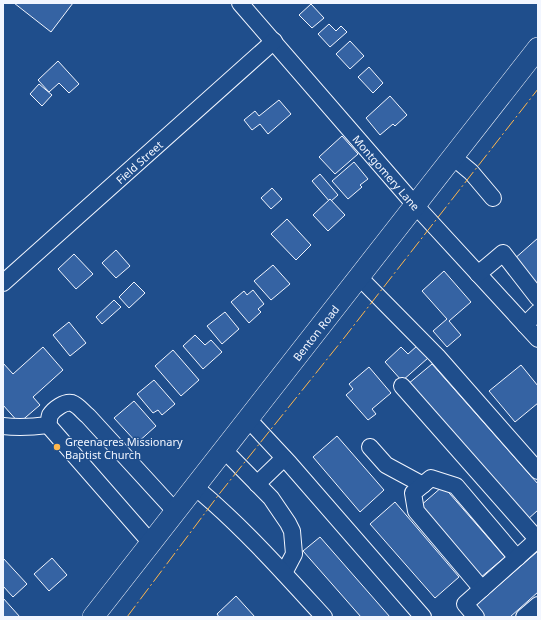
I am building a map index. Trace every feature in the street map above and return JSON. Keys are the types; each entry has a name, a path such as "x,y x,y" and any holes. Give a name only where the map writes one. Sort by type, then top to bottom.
{"main road":[{"name":"Benton Road","path":"93,617 415,204 536,53"}],"street":[{"name":"Montgomery Lane","path":"240,3 415,204 538,339"},
{"name":"Field Street","path":"3,283 274,41"},
{"path":"453,157 471,172 493,198"},
{"path":"478,274 502,252 538,298"},
{"path":"359,277 437,356 538,471"},
{"path":"525,325 538,312"},
{"path":"402,386 538,539 465,604 476,617"},
{"path":"48,425 50,416 64,403 76,405 88,416 175,511"},
{"path":"248,419 423,617"},
{"path":"3,426 29,428 48,425"},
{"path":"48,425 151,542"},
{"path":"370,447 386,465 423,485"},
{"path":"224,450 271,498 281,511 292,531 294,554 284,573"},
{"path":"257,484 284,458"},
{"path":"482,588 416,511 413,493 431,478 456,486 517,558"},
{"path":"195,487 221,509 284,573 324,617"},
{"path":"524,617 538,605"}],"building":[{"path":"14,3 73,3 51,32"},
{"path":"311,4 324,18 312,28 299,15"},
{"path":"329,24 336,31 341,26 347,32 330,47 318,34"},
{"path":"350,41 364,56 350,69 336,54"},
{"path":"58,61 79,84 69,93 59,83 49,92 38,80"},
{"path":"369,67 383,83 373,93 358,77"},
{"path":"39,84 52,95 42,106 30,94"},
{"path":"390,96 407,115 395,126 393,124 380,135 366,118"},
{"path":"279,100 291,114 268,134 260,124 252,130 244,120 255,111 259,116"},
{"path":"342,136 358,154 335,174 319,157"},
{"path":"354,162 368,179 360,185 362,187 348,199 332,181"},
{"path":"320,174 338,195 330,202 312,181"},
{"path":"272,188 282,199 271,209 261,198"},
{"path":"330,199 345,215 328,231 313,215"},
{"path":"287,219 311,245 296,260 271,234"},
{"path":"538,238 538,290 513,260"},
{"path":"116,250 130,266 116,278 102,263"},
{"path":"74,254 93,274 76,289 58,269"},
{"path":"273,265 290,284 271,300 254,281"},
{"path":"444,271 471,302 449,321 461,335 447,347 433,331 447,319 422,291"},
{"path":"134,282 145,293 129,308 119,297"},
{"path":"253,290 264,304 258,309 261,312 249,323 231,302 244,291 247,295"},
{"path":"114,300 121,307 102,324 96,317"},
{"path":"225,312 239,329 222,344 207,326"},
{"path":"69,322 86,343 70,356 53,335"},
{"path":"195,335 205,345 211,340 222,352 203,369 183,346"},
{"path":"417,346 428,358 402,381 385,362 401,347 408,354"},
{"path":"43,347 63,370 33,397 40,405 19,423 3,405 3,363 13,374"},
{"path":"173,350 199,380 181,396 155,366"},
{"path":"432,364 538,484 538,510 527,520 408,384"},
{"path":"521,365 538,386 538,403 515,422 489,391"},
{"path":"369,367 391,393 372,409 376,414 368,420 346,395 353,389 349,384"},
{"path":"154,380 175,404 162,415 158,410 153,413 137,394"},
{"path":"134,401 156,426 137,443 114,418"},
{"path":"337,436 384,490 360,512 313,457"},
{"path":"443,486 505,557 480,578 419,507"},
{"path":"395,502 459,577 435,598 370,524"},
{"path":"320,537 390,617 361,617 303,551"},
{"path":"538,551 538,592 510,617 483,617 474,607"},
{"path":"3,558 27,584 13,597 3,586"},
{"path":"52,558 67,575 49,591 34,574"},
{"path":"236,596 255,617 219,617 217,614"},
{"path":"3,598 20,617 3,617"}],"power":[{"path":"127,617 220,493 344,338 538,89"}],"place":[{"name":"Greenacres Missionary Baptist Church","path":"57,447"}]}
